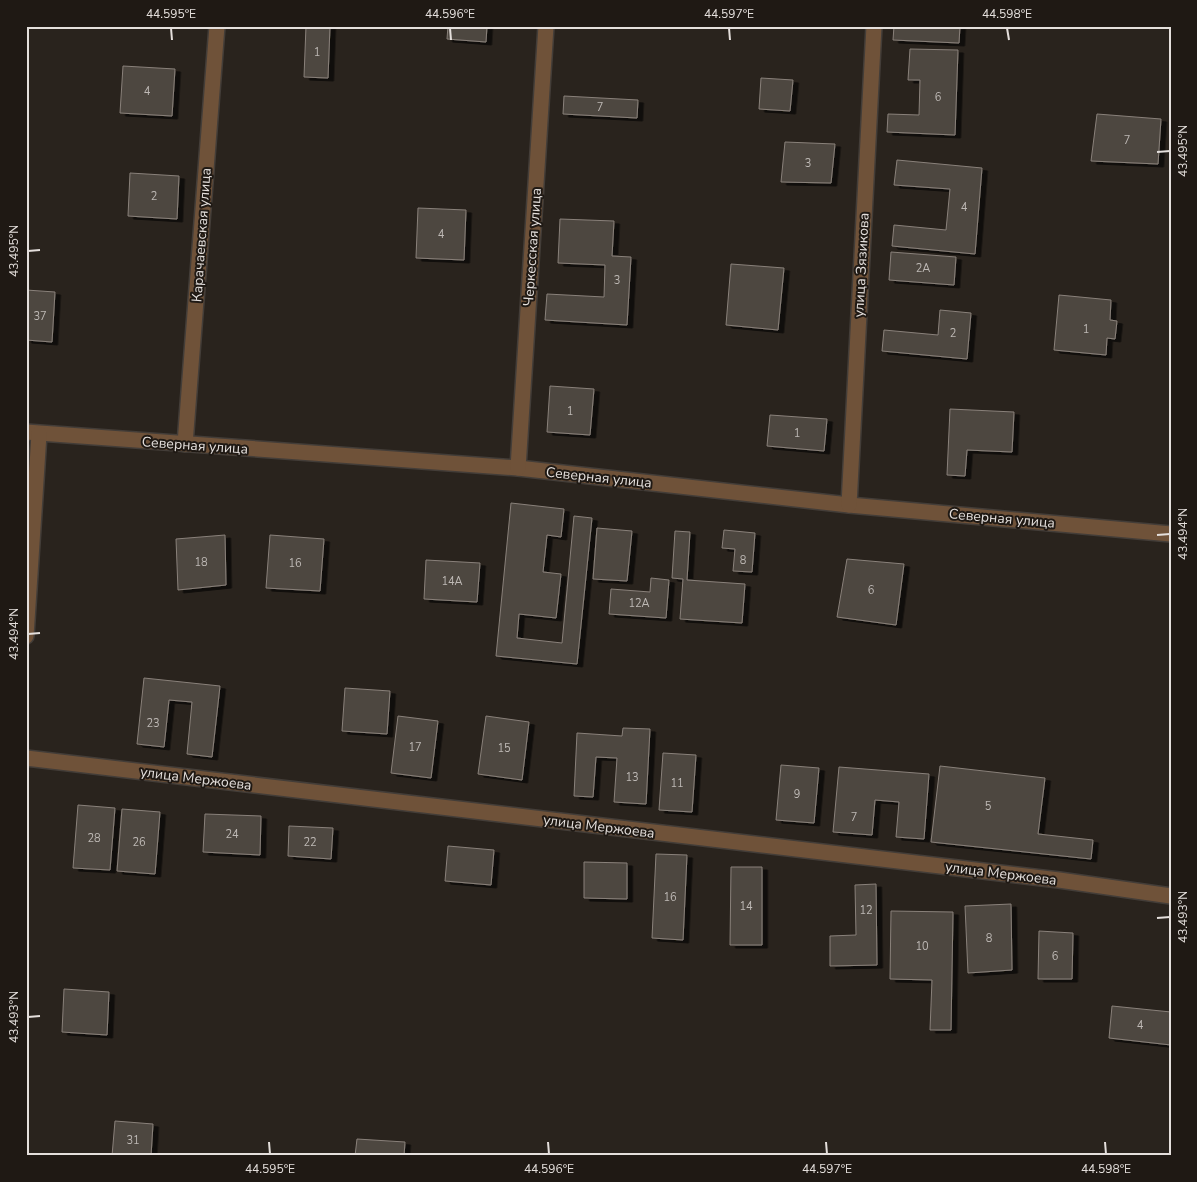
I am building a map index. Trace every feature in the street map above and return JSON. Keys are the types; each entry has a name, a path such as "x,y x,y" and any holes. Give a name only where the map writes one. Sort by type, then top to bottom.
{"street":[{"name":"Карачаевская улица","path":"185,444 217,26"},
{"name":"Черкесская улица","path":"518,468 546,26"},
{"name":"улица Зязикова","path":"849,504 874,26"},
{"name":"Северная улица","path":"32,433 518,468 849,504 1171,534"},
{"path":"26,636 32,433"},
{"name":"улица Мержоева","path":"26,758 1049,879 1171,896"}],"building":[{"path":"306,26 330,26 328,78 304,77"},
{"path":"448,26 487,26 486,42 447,39"},
{"path":"894,26 960,26 959,43 893,40"},
{"path":"910,49 958,50 955,135 887,132 888,114 919,115 920,80 908,80"},
{"path":"123,66 175,69 172,116 120,113"},
{"path":"761,78 793,80 790,111 759,109"},
{"path":"564,96 638,100 637,118 563,114"},
{"path":"1097,114 1161,119 1158,164 1091,161"},
{"path":"785,142 835,144 831,183 781,182"},
{"path":"897,160 982,168 975,254 892,246 894,225 946,230 950,189 894,185"},
{"path":"130,173 179,176 177,219 128,216"},
{"path":"418,208 466,210 464,260 416,258"},
{"path":"560,219 614,221 612,256 631,257 627,325 545,320 547,294 604,297 605,265 558,263"},
{"path":"891,252 956,257 954,285 889,280"},
{"path":"731,264 784,268 778,330 726,325"},
{"path":"26,290 55,292 52,342 26,340"},
{"path":"1059,295 1111,300 1110,320 1117,321 1115,339 1107,338 1106,355 1054,350"},
{"path":"940,310 971,313 967,359 882,351 884,330 938,335"},
{"path":"550,386 594,389 590,435 547,432"},
{"path":"950,409 1014,412 1012,452 967,450 965,476 947,475"},
{"path":"770,415 827,419 824,451 767,446"},
{"path":"511,503 564,509 561,537 547,535 543,572 561,574 556,618 519,614 517,638 562,643 574,516 592,518 577,664 496,656"},
{"path":"597,528 632,531 627,581 593,579"},
{"path":"724,530 755,533 752,572 733,571 735,549 722,548"},
{"path":"675,531 690,532 687,580 745,584 742,623 680,619 683,579 672,578"},
{"path":"225,535 226,585 178,590 176,539"},
{"path":"270,535 324,539 320,591 266,588"},
{"path":"847,559 904,564 896,625 837,617"},
{"path":"426,560 480,563 477,602 424,599"},
{"path":"651,578 669,580 666,618 609,614 611,589 650,592"},
{"path":"144,678 220,686 212,757 187,754 192,702 169,700 164,747 137,744"},
{"path":"345,688 390,691 387,734 342,731"},
{"path":"398,716 438,721 431,778 391,773"},
{"path":"486,716 529,722 522,780 478,774"},
{"path":"623,728 650,729 646,804 614,802 617,758 596,757 593,797 574,796 577,733 622,736"},
{"path":"663,753 696,755 692,812 659,810"},
{"path":"781,765 819,768 814,823 776,820"},
{"path":"940,766 1045,778 1038,834 1093,840 1091,859 931,842"},
{"path":"839,767 929,774 924,839 896,837 899,802 875,800 872,835 833,832"},
{"path":"78,805 115,808 110,870 73,868"},
{"path":"122,809 160,812 155,874 117,871"},
{"path":"205,814 261,816 260,855 203,852"},
{"path":"289,826 333,828 331,859 288,856"},
{"path":"448,846 494,850 491,885 445,881"},
{"path":"656,854 687,855 683,940 652,938"},
{"path":"584,862 627,863 627,899 584,898"},
{"path":"731,867 762,867 762,945 730,945"},
{"path":"876,884 877,965 830,966 830,936 856,935 855,885"},
{"path":"1011,904 1012,970 968,973 965,906"},
{"path":"891,911 953,912 951,1030 930,1030 932,980 890,979"},
{"path":"1039,931 1073,933 1072,979 1038,979"},
{"path":"64,989 109,992 107,1035 62,1032"},
{"path":"1112,1006 1171,1012 1171,1045 1109,1038"},
{"path":"115,1121 153,1124 151,1156 112,1156"},
{"path":"357,1139 405,1142 404,1156 355,1156"}]}
